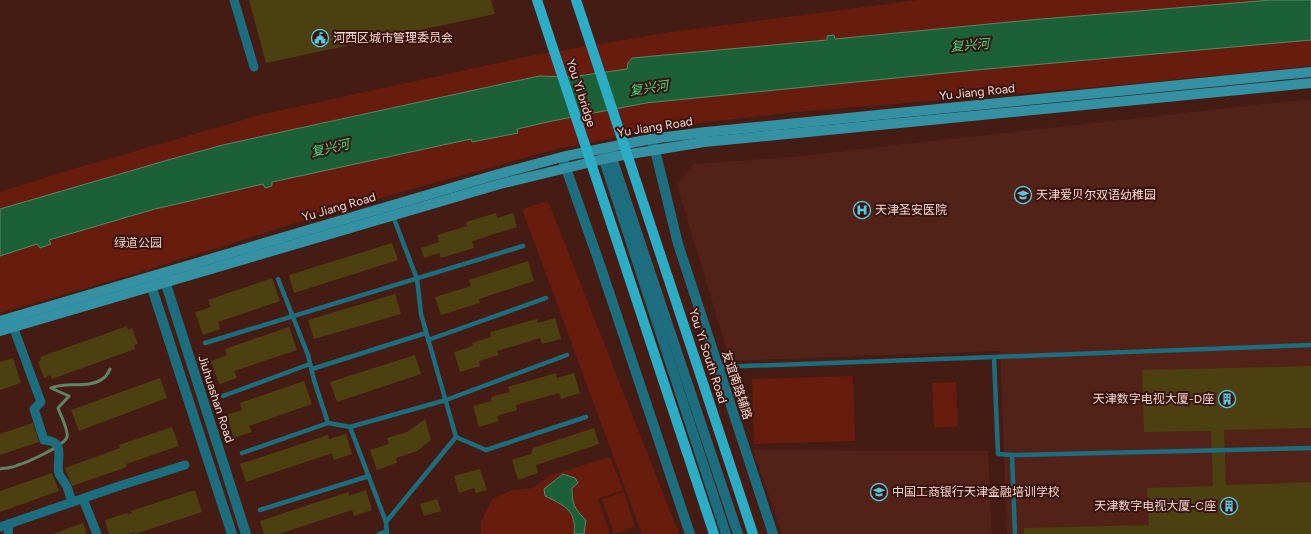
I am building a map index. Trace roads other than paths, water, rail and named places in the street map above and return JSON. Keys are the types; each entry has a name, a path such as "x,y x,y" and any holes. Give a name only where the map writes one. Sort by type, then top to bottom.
{"main road":[{"name":"You Yi bridge","path":"537,0 714,534"},
{"name":"You Yi bridge","path":"576,0 638,186"},
{"name":"Yu Jiang Road","path":"163,278 393,216 500,184 566,168 606,153 651,139 706,132 1311,72"},
{"name":"Yu Jiang Road","path":"0,332 12,323 150,282 488,177 562,157 655,150 712,141 1311,83"},
{"name":"You Yi South Road","path":"638,186 753,534"},
{"name":"Yu Jiang Road","path":"0,321 12,323"}],"street":[{"path":"234,0 254,67"},
{"name":"友谊南路辅路","path":"651,139 678,244 773,534"},
{"path":"606,153 726,534"},
{"path":"606,153 738,534"},
{"path":"562,157 598,259 690,534"},
{"name":"Jiuhuashan Road","path":"163,278 246,534"},
{"path":"150,282 232,534"},
{"path":"12,323 41,402 34,409 44,440 52,441 58,448 60,458 58,463 60,476 67,486 72,502"},
{"path":"0,527 185,465"},
{"path":"83,499 97,534"},
{"path":"8,534 9,524"}],"lane":[{"path":"393,216 417,279 421,314 456,437"},
{"path":"205,343 523,246"},
{"path":"278,279 308,355 328,423"},
{"path":"428,340 546,298"},
{"path":"312,369 426,333"},
{"path":"718,367 1311,345"},
{"path":"242,453 328,423 350,427 446,400 568,355"},
{"path":"994,357 998,454 1012,455 1311,448"},
{"path":"223,396 310,364"},
{"path":"456,437 486,450 586,417"},
{"path":"350,427 386,522 387,533 379,534"},
{"path":"386,522 456,437"},
{"path":"1012,455 1015,534"},
{"path":"260,510 369,476"}],"water":[{"name":"复兴河","path":"1271,0 1311,0 1311,40 976,70 646,103 517,129 518,133 472,142 471,139 272,182 272,186 265,188 263,184 155,209 49,240 51,244 40,248 37,244 0,256 0,209 223,145 539,76 571,77 627,69 628,63 632,58 827,40 827,36 834,35 835,39 1030,20"},
{"path":"563,474 575,478 578,483 572,488 572,498 574,506 586,520 584,534 574,534 573,519 571,514 558,502 545,496 544,489"}],"waterway":[{"path":"0,469 14,467 37,457 53,449 67,437 66,427 58,408 69,396 51,388 99,381 105,377 110,369"}],"place":[{"name":"河西区城市管理委员会","path":"320,38"},
{"name":"天津爱贝尔双语幼稚园","path":"1023,195"},
{"name":"天津圣安医院","path":"862,210"},
{"name":"天津数字电视大厦-D座","path":"1227,399"},
{"name":"中国工商银行天津金融培训学校","path":"879,492"},
{"name":"天津数字电视大厦-C座","path":"1229,506"}],"park label":[{"name":"绿道公园","path":"138,243"}]}
